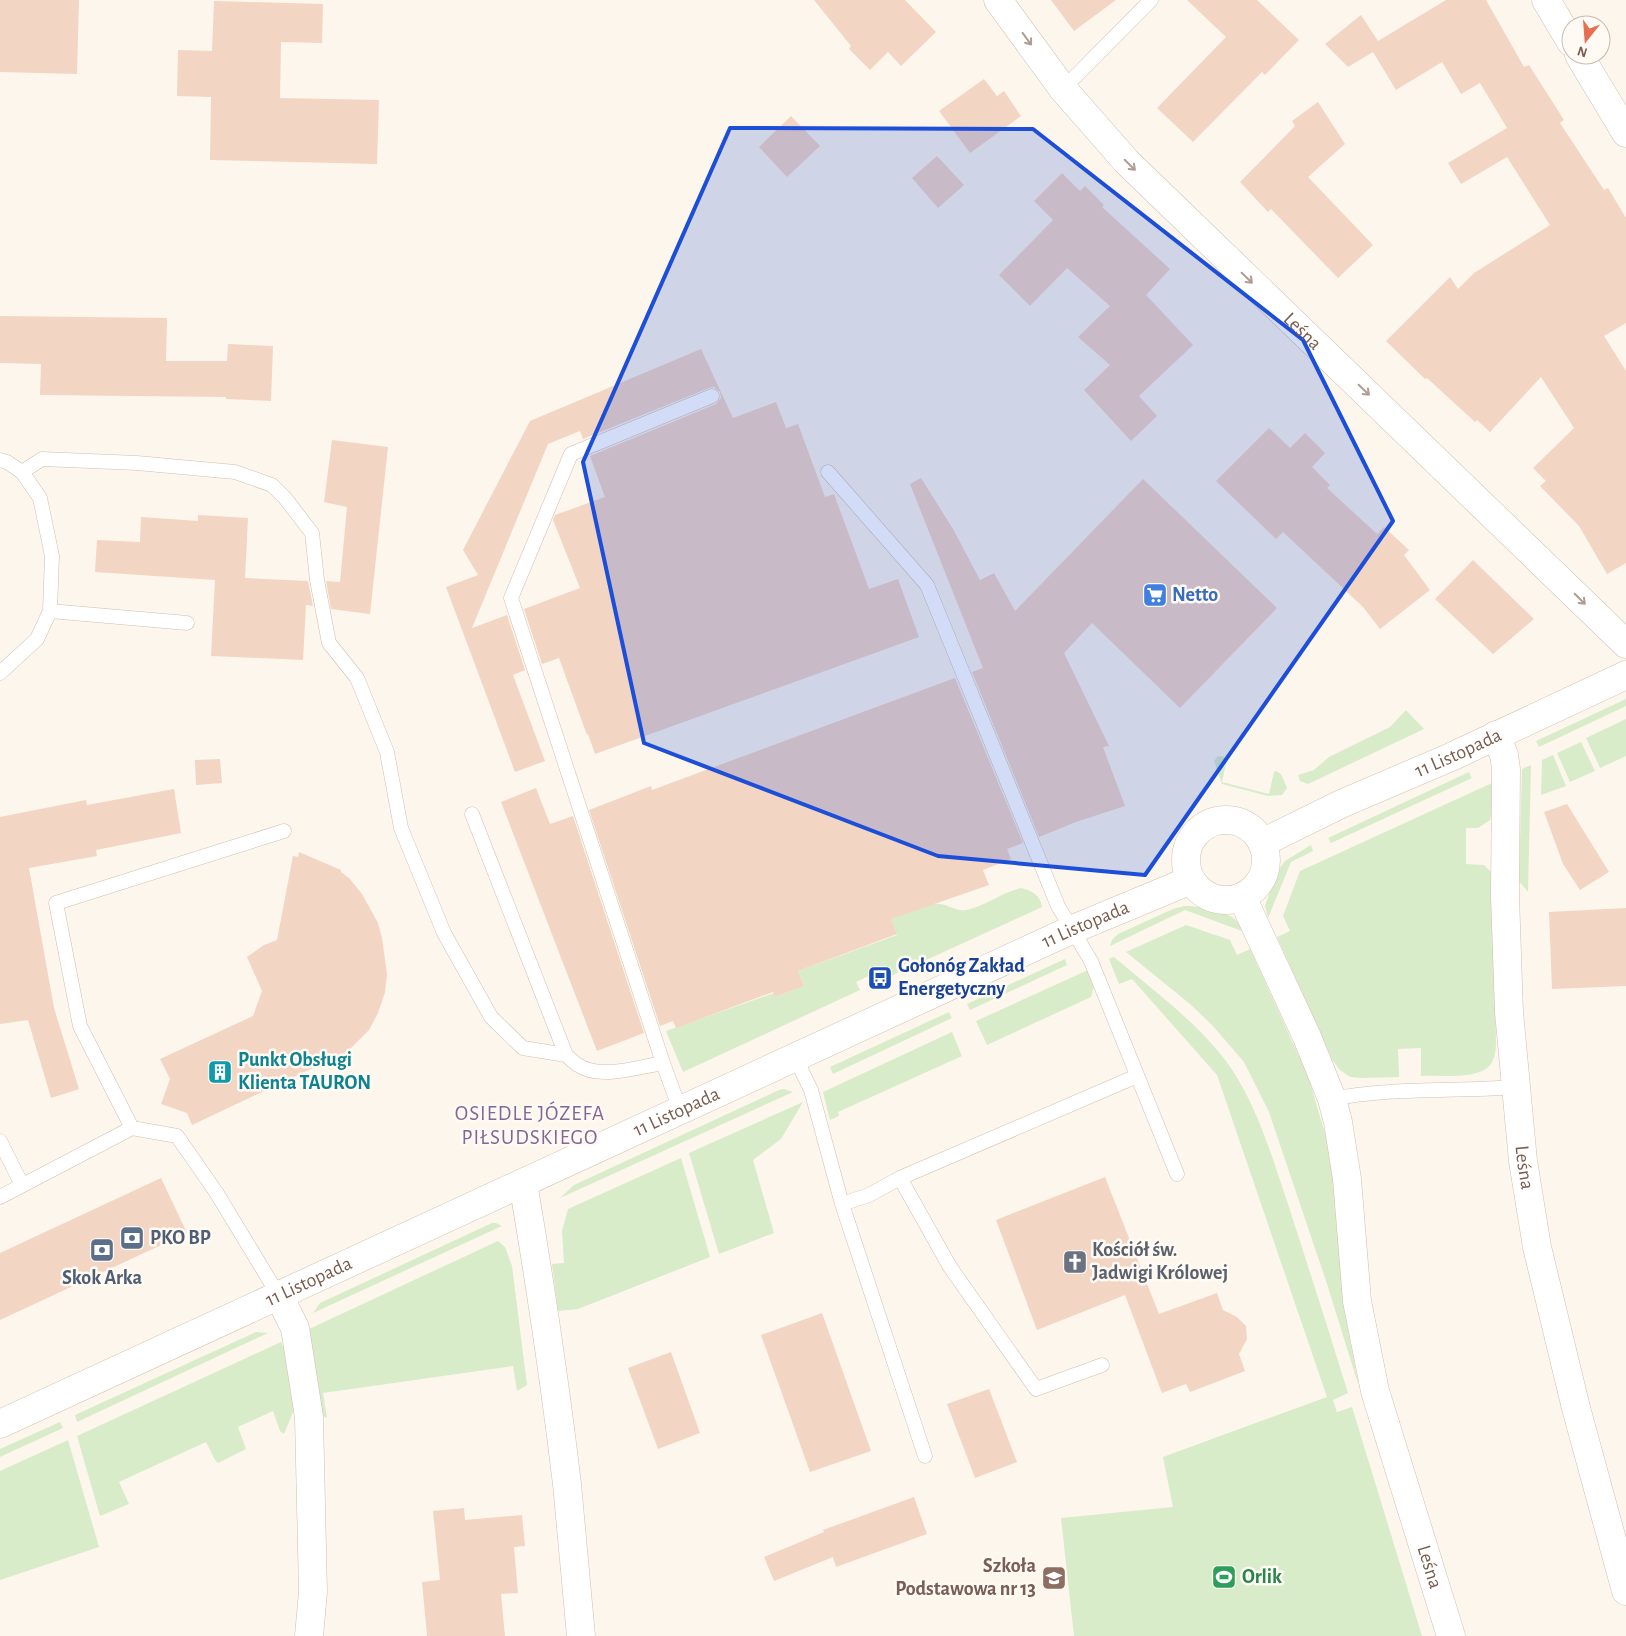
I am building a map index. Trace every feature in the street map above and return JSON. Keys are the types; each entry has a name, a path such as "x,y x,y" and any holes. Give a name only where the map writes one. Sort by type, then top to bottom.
{"street":[{"name":"Leśna","path":"998,0 1063,89 1127,162 1626,644"},
{"path":"1546,0 1561,25"},
{"path":"1585,65 1626,134"},
{"name":"11 Listopada","path":"1262,843 1341,804 1496,736 1626,675"},
{"name":"Leśna","path":"1496,736 1504,755 1506,769 1505,896 1509,1012 1523,1161 1537,1246 1580,1426 1626,1591"},
{"path":"1224,819 1240,821 1253,830 1262,843 1266,855 1265,868 1261,880 1253,889 1242,896 1231,900 1219,900 1208,896 1198,889 1191,880 1186,868 1185,854 1189,841 1198,830 1209,822 1224,819"},
{"name":"11 Listopada","path":"0,1424 1071,930 1191,880"},
{"name":"Leśna","path":"1242,896 1307,1037 1332,1098 1343,1153 1357,1301 1367,1358 1375,1392 1452,1636"},
{"path":"523,1183 536,1257 556,1397 567,1485 581,1636"},
{"path":"279,1296 294,1328 309,1417 313,1592 309,1636"}],"lane":[{"path":"1063,89 1151,0"},
{"path":"680,1110 662,1063 511,598 571,454 712,396"},
{"path":"22,472 42,459 137,463 235,472 272,485 285,498 312,533 317,580 329,642 357,678 387,752 401,828 444,933 490,1016 523,1048 566,1055"},
{"path":"0,460 7,462 22,472 40,498 52,556 50,611 37,639 0,673"},
{"path":"828,472 926,585 1058,906 1091,961 1177,1174"},
{"path":"50,611 187,623"},
{"path":"472,814 566,1055 579,1066 594,1071 614,1072 662,1063"},
{"path":"132,1128 80,1026 56,903 284,831"},
{"path":"795,1057 811,1090 842,1204 925,1456"},
{"path":"842,1204 869,1195 900,1178 1137,1076"},
{"path":"1332,1098 1368,1092 1477,1090 1515,1087"},
{"path":"0,1197 132,1128 177,1136 216,1192 279,1296"},
{"path":"0,1141 22,1185"},
{"path":"900,1178 950,1267 1036,1389 1102,1365"}],"highlighted area":[{"path":"730,128 1033,129 1303,340 1393,521 1145,875 938,856 644,743 583,462"}],"green space":[{"path":"1626,699 1626,706 1539,747 1536,741"},
{"path":"1406,710 1424,729 1308,784 1300,781 1298,775 1314,770 1329,757 1390,727"},
{"path":"1626,719 1626,756 1600,768 1586,738"},
{"path":"1581,742 1595,771 1570,782 1557,753"},
{"path":"1553,755 1566,786 1541,795 1542,760"},
{"path":"1218,756 1226,757 1227,759 1222,782 1269,794 1274,772 1276,771 1281,774 1287,788 1282,795 1268,796 1222,784 1214,761"},
{"path":"1531,765 1528,892 1519,881 1519,874 1522,769"},
{"path":"1469,772 1472,778 1331,843 1328,838"},
{"path":"1492,783 1493,808 1490,820 1478,828 1466,828 1466,864 1484,865 1491,872 1496,1038 1492,1062 1485,1070 1468,1075 1421,1076 1421,1048 1398,1049 1399,1077 1350,1077 1340,1070 1333,1061 1277,937 1290,931 1283,916 1300,871"},
{"path":"1311,845 1313,851 1291,862 1268,918 1265,906 1278,870 1285,861"},
{"path":"1021,888 1035,894 1040,899 1042,907 889,977 885,968 856,982 860,990 683,1072 666,1031 774,993 775,997 804,986 798,971 897,935 891,919 915,909 934,904 966,910"},
{"path":"1184,906 1204,908 1226,914 1236,920 1242,931 1185,910 1110,946 1112,940 1118,934 1173,909"},
{"path":"1186,925 1230,940 1237,955 1250,949 1308,1076 1326,1137 1333,1177 1344,1309 1359,1387 1327,1284 1269,1112 1244,1062 1212,1025 1190,1004 1126,952"},
{"path":"1114,957 1180,1012 1211,1043 1225,1059 1252,1105 1286,1198 1348,1393 1333,1400 1337,1412 1352,1407 1422,1636 1074,1636 1061,1518 1173,1507 1163,1457 1327,1397 1217,1075 1132,979 1119,984 1109,959"},
{"path":"1065,959 1067,965 970,1010 967,1004"},
{"path":"1088,970 1094,986 1091,997 987,1045 976,1021"},
{"path":"949,1012 952,1018 833,1074 830,1067"},
{"path":"952,1032 962,1056 838,1112 839,1116 830,1120 823,1092"},
{"path":"784,1089 793,1092 560,1198 574,1185"},
{"path":"803,1102 781,1139 753,1160 774,1233 719,1254 689,1153"},
{"path":"681,1158 710,1257 578,1309 558,1311 552,1264 564,1263 562,1231 568,1209"},
{"path":"492,1223 502,1226 313,1313 320,1303"},
{"path":"498,1241 505,1247 512,1266 527,1385 517,1391 513,1366 323,1393 327,1418 321,1415 309,1329"},
{"path":"256,1332 268,1333 77,1422 75,1415"},
{"path":"281,1342 288,1357 294,1410 284,1434 280,1431 273,1411 238,1427 246,1449 218,1463 206,1442 119,1482 129,1504 100,1516 77,1436"},
{"path":"60,1422 63,1428 0,1457 0,1449"},
{"path":"68,1440 99,1547 0,1580 0,1471"}],"building":[{"path":"0,0 79,0 77,74 0,72"},
{"path":"814,0 905,0 936,32 901,66 888,52 870,70 849,49 851,46"},
{"path":"1051,0 1116,0 1074,31"},
{"path":"1187,0 1257,0 1299,40 1265,75 1262,72 1193,142 1157,108 1226,37"},
{"path":"1446,0 1486,0 1524,67 1529,65 1564,120 1560,123 1604,190 1608,188 1626,218 1626,323 1604,336 1626,371 1626,563 1607,574 1579,526 1540,486 1546,481 1533,468 1574,428 1541,377 1490,432 1477,420 1475,422 1427,378 1425,379 1386,341 1450,277 1458,289 1474,273 1550,225 1507,157 1461,184 1448,163 1507,128 1480,83 1461,94 1442,62 1396,90 1373,52 1348,67 1325,44 1361,15 1378,41"},
{"path":"214,1 323,4 322,43 281,42 280,98 379,100 377,164 210,160 211,97 177,96 178,50 212,51"},
{"path":"984,79 997,96 1004,91 1021,116 970,153 939,111"},
{"path":"1318,102 1345,144 1308,177 1373,245 1338,278 1271,209 1268,212 1240,182 1295,126 1292,121"},
{"path":"791,116 820,146 787,177 759,147"},
{"path":"937,156 964,185 938,208 912,178"},
{"path":"1062,173 1080,191 1085,186 1104,205 1102,207 1170,269 1146,295 1193,345 1139,396 1157,416 1131,441 1084,390 1110,365 1078,337 1110,306 1067,268 1030,306 999,275 1053,220 1034,201"},
{"path":"0,316 167,318 166,361 227,361 228,344 273,346 271,401 226,399 226,397 40,395 41,364 0,363"},
{"path":"701,349 733,418 776,402 786,428 798,424 825,497 834,494 869,589 898,579 919,637 595,754 559,658 542,664 524,609 580,588 553,520 555,515 605,497 590,456 716,404 721,398 720,392 714,387 709,388 583,439 580,431 548,444 472,628 507,615 525,670 513,675 545,761 515,772 446,587 478,575 463,550 530,421"},
{"path":"1269,428 1290,448 1305,433 1325,453 1312,467 1330,485 1327,488 1377,534 1384,527 1409,550 1404,555 1430,590 1380,629 1363,607 1283,532 1276,539 1216,481"},
{"path":"332,440 388,447 370,614 331,609 326,581 340,582 347,507 324,502"},
{"path":"921,478 953,529 980,580 994,573 1015,611 1143,479 1277,608 1180,708 1092,623 1064,653 1109,746 1103,747 1125,806 1076,822 1039,837 972,672 983,668 910,484"},
{"path":"198,515 248,518 245,578 308,581 313,606 306,605 303,660 211,656 215,580 95,572 97,540 140,542 141,517 198,521"},
{"path":"1473,560 1534,619 1493,654 1435,599"},
{"path":"955,678 1023,843 1007,849 1011,859 983,870 989,885 891,919 897,934 798,971 804,986 775,997 773,992 676,1028 673,1021 660,1026 589,810 651,786 652,790"},
{"path":"220,759 222,783 196,785 195,760"},
{"path":"536,788 550,824 573,816 644,1033 597,1051 501,802"},
{"path":"174,789 181,833 96,850 97,856 29,868 54,1008 79,1089 51,1098 28,1020 0,1024 0,817 86,800 87,805"},
{"path":"1567,804 1609,872 1580,890 1563,864 1544,812"},
{"path":"299,852 341,870 362,894 378,923 387,974 385,992 378,1013 369,1030 347,1052 192,1125 187,1113 161,1104 170,1079 160,1059 253,1016 262,991 247,957 264,945 277,940 293,856 298,857"},
{"path":"1626,908 1626,986 1552,989 1549,912"},
{"path":"1105,1177 1159,1314 1217,1293 1223,1310 1237,1317 1246,1326 1247,1339 1239,1354 1245,1371 1190,1392 1186,1384 1162,1393 1125,1295 1037,1330 996,1220"},
{"path":"161,1178 187,1233 0,1320 0,1253"},
{"path":"822,1313 871,1451 810,1472 761,1335"},
{"path":"671,1352 700,1433 658,1449 628,1368"},
{"path":"989,1389 1017,1462 975,1478 947,1404"},
{"path":"914,1497 927,1534 836,1567 833,1557 774,1581 764,1557 824,1532 823,1530"},
{"path":"464,1508 465,1520 522,1515 525,1546 514,1547 518,1593 501,1594 505,1636 427,1636 422,1582 440,1580 433,1511"}],"place":[{"name":"Netto","path":"1155,595"},
{"name":"Gołonóg Zakład Energetyczny","path":"880,978"},
{"name":"Punkt Obsługi Klienta TAURON","path":"220,1072"},
{"name":"PKO BP","path":"132,1238"},
{"name":"Skok Arka","path":"102,1250"},
{"name":"Kościół św. Jadwigi Królowej","path":"1075,1262"},
{"name":"Orlik","path":"1224,1577"},
{"name":"Szkoła Podstawowa nr 13","path":"1054,1578"}],"district":[{"name":"OSIEDLE JÓZEFA PIŁSUDSKIEGO","path":"530,1125"}]}
